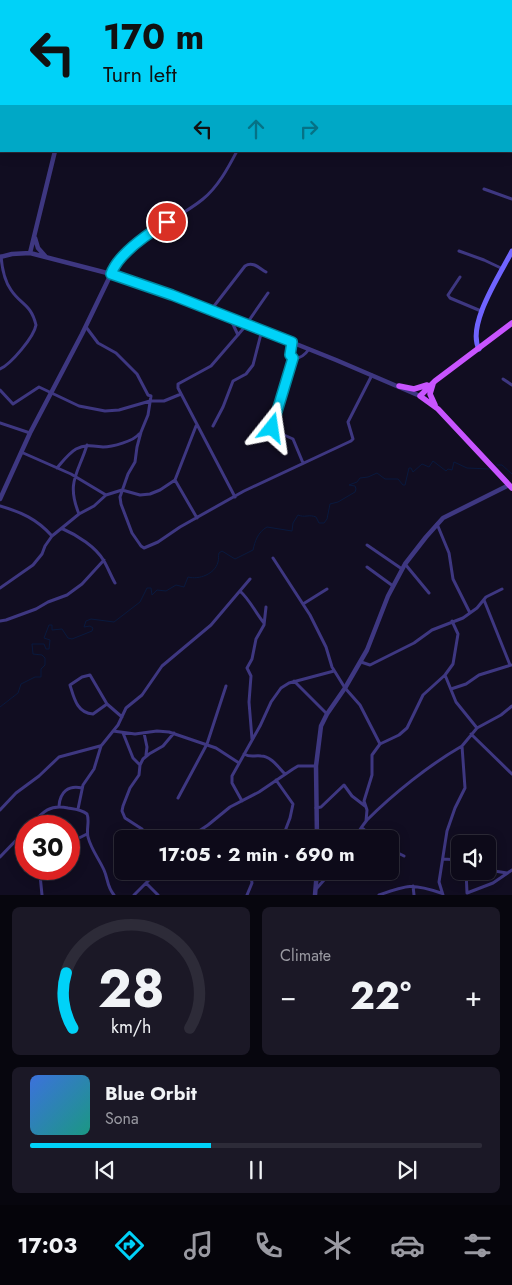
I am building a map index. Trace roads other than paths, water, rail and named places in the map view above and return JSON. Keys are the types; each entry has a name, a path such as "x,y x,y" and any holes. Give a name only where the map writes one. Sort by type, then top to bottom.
{"main road":[{"path":"479,349 476,332 482,311 509,262 512,251"},
{"path":"510,486 438,409 420,396 433,382 512,323"},
{"path":"399,386 414,389 433,382"},
{"path":"433,382 430,394 438,409"}],"street":[{"path":"30,253 55,152"},
{"path":"0,498 30,433 120,258 157,228 194,207 209,194 236,152"},
{"path":"484,189 512,199"},
{"path":"35,236 38,248 47,258"},
{"path":"460,251 503,270"},
{"path":"0,369 7,365 32,337 36,325 29,308 16,296 7,283 2,270 1,257 30,253 111,274 211,310 420,396"},
{"path":"211,310 249,263 266,272"},
{"path":"460,276 448,296 482,311"},
{"path":"235,497 210,447 196,426 195,419 178,388 178,384 207,369 238,335 268,293"},
{"path":"230,318 238,335"},
{"path":"86,327 98,343 116,353 139,378 148,395 151,396 148,415 141,432 136,462 128,474 120,501 132,533 144,548 158,542 235,497 352,441 348,422 372,376"},
{"path":"213,426 233,381 246,374 253,365 262,330"},
{"path":"292,342 290,355 293,358 272,428 276,432 293,439 303,463"},
{"path":"293,358 302,357 309,349"},
{"path":"503,379 512,384"},
{"path":"0,390 13,404 38,387 79,406 105,411 119,410 150,401 164,401 181,394"},
{"path":"0,423 30,433"},
{"path":"0,588 33,565 52,536 79,514 94,506 106,495 122,490 132,494 144,495 160,490 175,480 196,426"},
{"path":"57,468 75,449 87,445 102,447 120,444 137,437 141,432"},
{"path":"79,514 72,492 74,477 87,445"},
{"path":"21,452 57,468 106,495"},
{"path":"175,480 197,518"},
{"path":"317,830 316,766 321,726 361,662 373,638 393,586 404,566 437,524 449,514 510,486"},
{"path":"0,506 23,513 32,518 52,536"},
{"path":"437,524 449,553 453,579 470,613"},
{"path":"62,528 76,535 104,560 115,583"},
{"path":"367,545 404,566 429,592"},
{"path":"273,558 303,604 326,647 334,671 345,688 360,705 380,744"},
{"path":"0,621 36,609 52,600 67,595 82,584 104,560"},
{"path":"367,567 393,586"},
{"path":"78,809 82,788 94,770 101,746 113,732 126,708 142,695 162,666 205,631 250,579"},
{"path":"303,604 327,589"},
{"path":"361,662 370,665 414,643 432,630 463,618 489,595 502,589"},
{"path":"240,591 264,623"},
{"path":"451,689 466,684 479,675 511,665 484,600"},
{"path":"252,740 251,676 247,668 252,660 256,639 264,623 266,607"},
{"path":"366,821 365,796 371,780 372,755 380,744 404,732 413,717 422,695 445,675 453,664 458,637 457,630 452,621"},
{"path":"242,801 231,780 232,776 276,694 294,681 306,680 334,671"},
{"path":"107,704 93,714 83,712 78,707 70,685 82,677 90,675 107,704 122,717"},
{"path":"445,675 456,702 477,728"},
{"path":"294,681 327,714"},
{"path":"178,798 207,744 226,686"},
{"path":"362,828 366,821 429,767 462,746 477,728 501,715 512,706"},
{"path":"113,732 132,734 164,731 174,733 199,743 207,744 224,752 239,763"},
{"path":"122,732 133,758 140,765"},
{"path":"144,733 147,746 146,756"},
{"path":"143,830 125,818 122,812 130,788 139,775 140,765 146,756 163,746 174,733"},
{"path":"471,734 512,774"},
{"path":"0,810 16,793 59,758 101,746"},
{"path":"442,894 439,882 449,826 465,788 462,746"},
{"path":"244,754 250,757 266,757 285,774"},
{"path":"200,830 224,812 298,766 316,766"},
{"path":"276,780 294,804 285,830"},
{"path":"316,808 322,807 344,785 352,796 366,806"},
{"path":"59,806 61,796 68,788 82,788"},
{"path":"41,815 59,806 78,809 88,816 87,834 105,872 108,888 114,895"},
{"path":"80,838 87,834"},
{"path":"0,857 15,841"},
{"path":"399,854 404,856"},
{"path":"443,859 451,859"},
{"path":"466,880 467,894 493,883 512,870"},
{"path":"496,871 507,873"},
{"path":"40,880 42,895"},
{"path":"134,895 149,880"},
{"path":"249,894 252,880"},
{"path":"315,895 317,880"},
{"path":"317,888 324,880"},
{"path":"146,883 158,895"},
{"path":"379,895 413,885 442,894"},
{"path":"413,885 414,895"}],"waterway":[{"path":"0,707 18,693 21,684 35,677 41,677 41,669 45,665 45,658 42,655 33,654 32,644 44,644 46,649 49,649 50,640 44,638 49,625 52,625 52,630 62,629 68,638 72,639 92,631 93,628 90,626 84,627 86,621 91,619 114,622 140,602 147,588 151,588 152,595 157,590 166,591 176,585 184,587 188,577 197,578 210,573 214,570 219,553 222,551 235,559 253,550 257,537 267,527 292,531 293,523 298,515 314,516 319,523 324,523 327,519 330,504 338,502 355,492 355,486 349,485 357,482 360,478 377,473 385,479 398,479 405,485 409,468 413,472 422,464 429,467 433,461 446,471 448,469 452,470 454,462 467,468 490,469"},
{"path":"497,465 502,465 512,474"}]}
